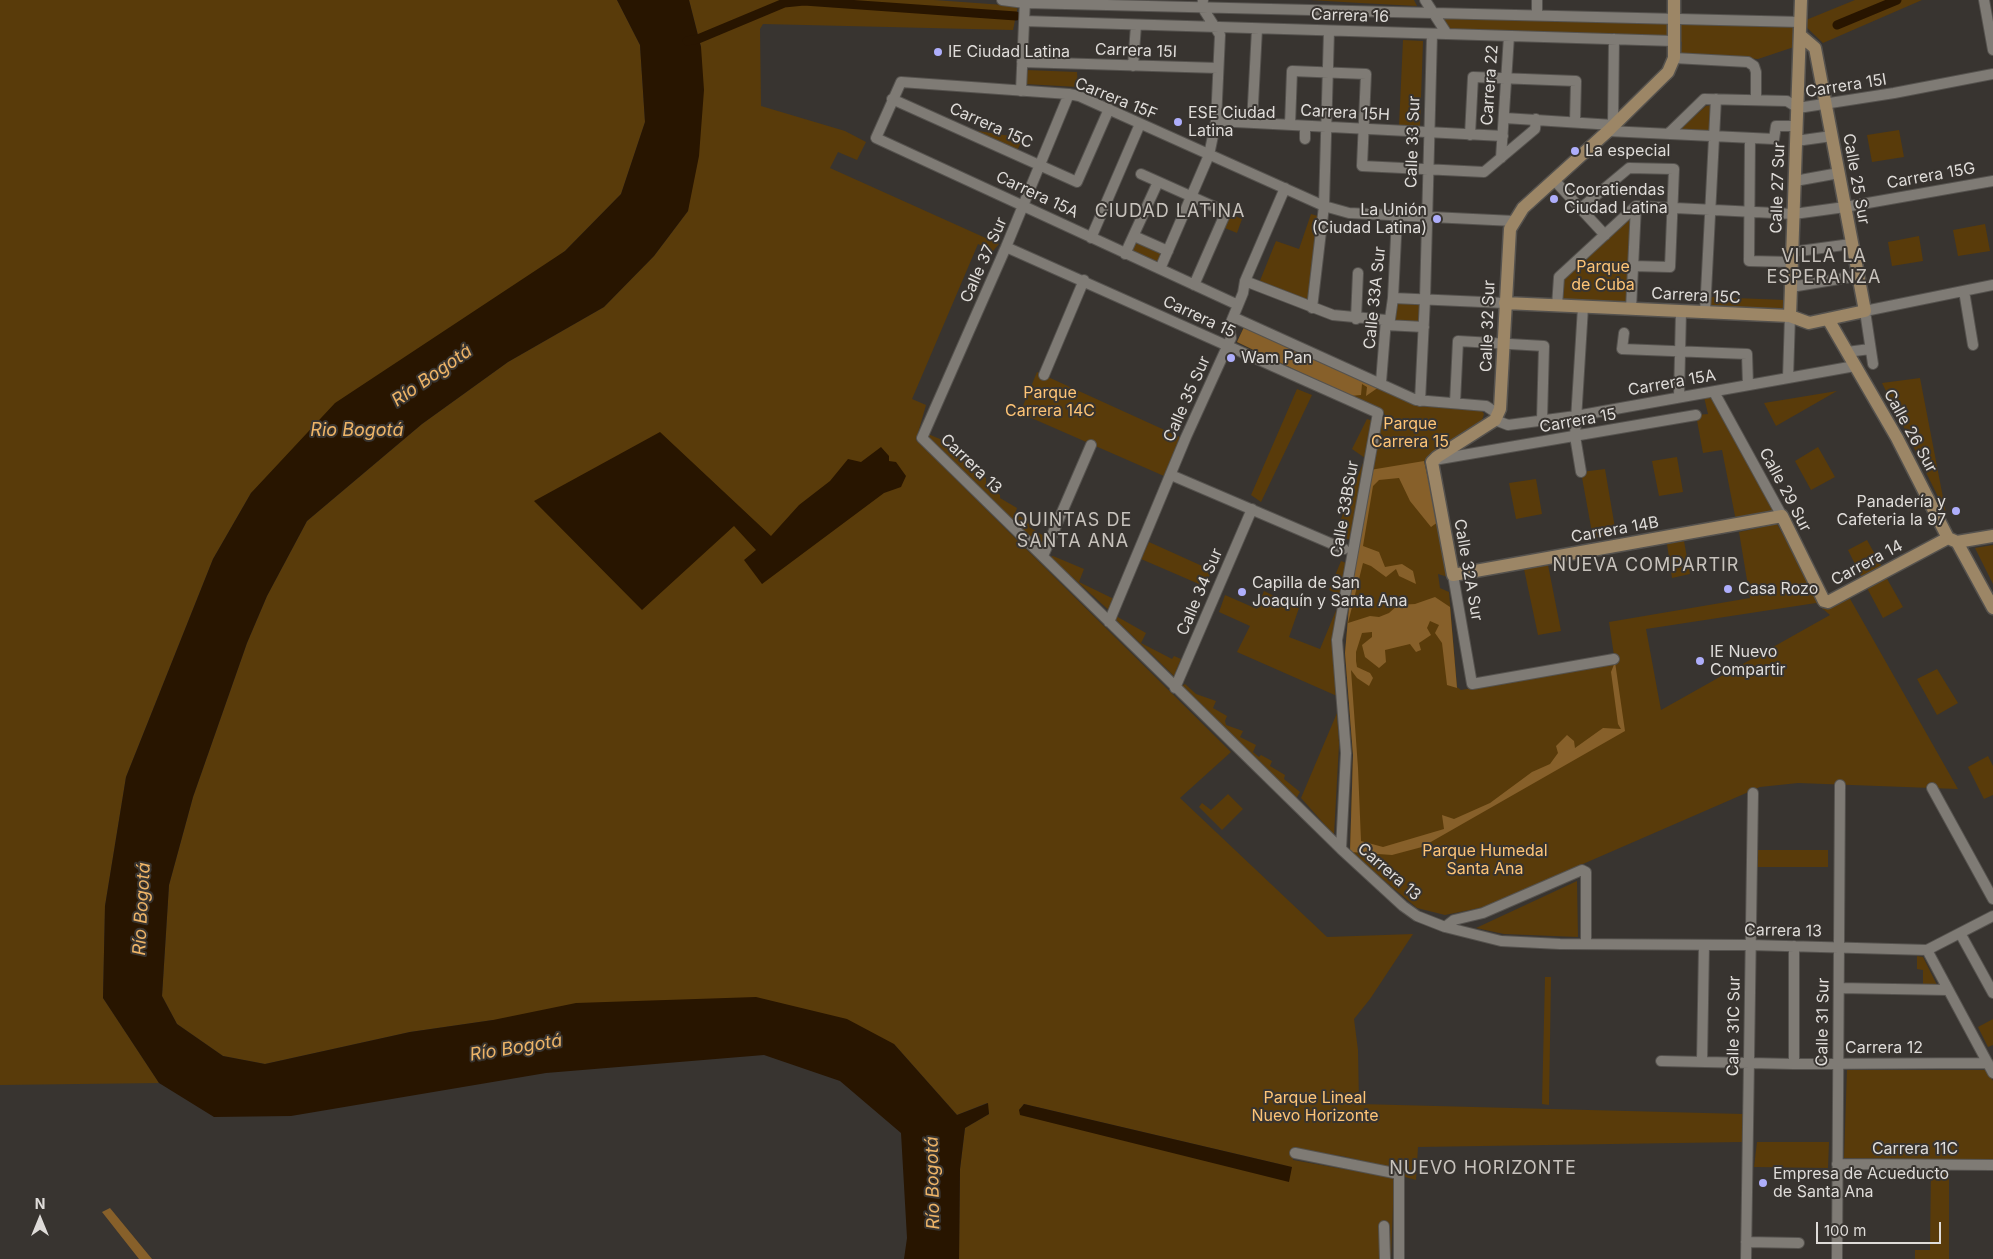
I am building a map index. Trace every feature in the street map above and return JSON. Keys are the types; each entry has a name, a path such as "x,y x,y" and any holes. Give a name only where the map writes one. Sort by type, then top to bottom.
{"street":[{"path":"1002,0 1203,4 1432,13 1801,22"},
{"path":"1425,0 1447,34"},
{"path":"1536,15 1537,0"},
{"path":"1514,220 1523,208 1555,181 1662,80 1674,58 1674,0"},
{"name":"Calle 27 Sur","path":"1788,378 1801,0"},
{"path":"1984,0 1993,50"},
{"path":"1021,91 1025,1"},
{"path":"1160,269 1209,156 1216,121 1220,35 1203,4"},
{"name":"Carrera 16","path":"1024,22 1674,41"},
{"path":"1133,66 1136,25"},
{"path":"1252,123 1257,28"},
{"path":"1312,308 1324,206 1329,31"},
{"name":"Calle 33 Sur","path":"1420,401 1425,300 1432,34"},
{"name":"Carrera 22","path":"1501,158 1509,36"},
{"name":"Calle 25 Sur","path":"1801,36 1815,48 1865,311 1873,364"},
{"path":"1611,128 1614,39"},
{"path":"1674,58 1748,62 1754,66 1756,72 1756,100"},
{"name":"Carrera 15I","path":"1022,62 1218,68"},
{"path":"1290,125 1292,71 1366,74 1362,166 1484,172 1535,129 1536,119"},
{"name":"Carrera 15I","path":"1668,134 1704,99 1787,102 1798,108 1826,105 1993,74"},
{"path":"1470,135 1473,76 1576,80 1575,122"},
{"name":"Carrera 15F","path":"892,99 901,82 1069,94 1109,109 1209,156 1324,206 1349,213 1397,217 1514,220"},
{"name":"Calle 37 Sur","path":"922,438 1024,206 1069,94"},
{"name":"Carrera 15A","path":"892,99 876,138 1238,305"},
{"name":"Carrera 15C","path":"892,99 1078,182 1109,109"},
{"path":"1705,312 1716,99"},
{"path":"1505,118 1575,122 1668,134 1774,139 1776,126 1797,126"},
{"name":"Carrera 15H","path":"1216,121 1503,136"},
{"path":"1091,238 1140,124"},
{"path":"1305,126 1305,139"},
{"path":"1796,140 1832,136"},
{"path":"1750,138 1749,261 1792,257 1852,244"},
{"path":"1581,208 1629,168 1674,169 1670,267 1633,266"},
{"path":"1795,180 1839,173"},
{"path":"1141,174 1226,212 1194,285"},
{"path":"1555,181 1605,235"},
{"name":"Carrera 15G","path":"1636,206 1794,214 1993,181"},
{"path":"1125,254 1158,182"},
{"name":"Calle 35 Sur","path":"1109,622 1231,338 1229,327 1245,281 1284,188"},
{"path":"1557,306 1559,277 1636,206"},
{"path":"1631,309 1636,206"},
{"name":"Calle 33A Sur","path":"1381,382 1386,322 1390,319 1393,298 1397,217"},
{"name":"Calle 32 Sur","path":"1496,417 1502,397 1508,238 1514,220"},
{"path":"1134,236 1168,251"},
{"name":"Carrera 15","path":"1006,248 1084,280 1378,413"},
{"path":"1356,319 1358,273"},
{"path":"1791,287 1857,276"},
{"path":"1044,375 1084,280"},
{"path":"1245,281 1333,316 1424,327"},
{"name":"Carrera 15C","path":"1393,298 1790,316 1809,323 1993,285"},
{"path":"1964,291 1973,345"},
{"path":"1581,472 1575,436 1583,307"},
{"path":"1679,397 1681,311"},
{"name":"Carrera 15A","path":"1233,317 1420,401 1486,406 1496,417 1508,425 1576,416 1855,366"},
{"name":"Calle 26 Sur","path":"1828,319 1993,608"},
{"path":"1624,333 1622,349 1747,354 1748,385"},
{"path":"1455,403 1458,341 1544,346 1542,420"},
{"path":"1847,352 1870,349"},
{"name":"Calle 29 Sur","path":"1714,392 1782,516 1824,600 1828,602"},
{"name":"Calle 33BSur","path":"1341,849 1346,753 1337,640 1378,413"},
{"name":"Carrera 15","path":"1433,461 1696,415"},
{"path":"1433,461 1496,417"},
{"name":"Carrera 13","path":"922,438 1341,849 1403,906 1417,916 1445,927 1501,941 1927,950 1993,916"},
{"path":"1043,556 1091,445"},
{"name":"Calle 32A Sur","path":"1433,461 1472,684 1614,659"},
{"path":"1171,475 1344,549"},
{"name":"Calle 34 Sur","path":"1175,688 1252,509"},
{"name":"Carrera 14B","path":"1453,575 1782,516"},
{"name":"Carrera 14","path":"1828,602 1953,540 1993,536"},
{"name":"Calle 31 Sur","path":"1837,1259 1840,784"},
{"path":"1932,788 1993,899"},
{"name":"Calle 31C Sur","path":"1746,1259 1753,792"},
{"path":"1445,927 1454,920 1483,913 1576,872 1586,872 1586,944"},
{"path":"1469,917 1470,934"},
{"path":"1960,933 1993,993"},
{"path":"1702,1062 1704,945"},
{"path":"1794,946 1794,1064"},
{"path":"1927,950 1993,1073"},
{"path":"1839,988 1948,990"},
{"name":"Carrera 12","path":"1661,1061 1794,1064 1988,1063"},
{"path":"1295,1153 1399,1174 1399,1259"},
{"name":"Carrera 11C","path":"1838,1164 1993,1165"},
{"path":"1384,1226 1385,1259"},
{"path":"1746,1242 1799,1243"}],"green space":[{"path":"0,0 617,0 640,45 645,122 621,194 565,251 251,493 213,559 126,777 105,906 103,998 159,1083 0,1085"},
{"name":"Parque Lineal Nuevo Horizonte","path":"689,0 934,0 1018,6 1013,30 763,24 760,29 761,106 845,131 866,142 857,160 838,152 830,168 999,244 993,251 978,244 912,399 926,405 916,440 1231,752 1180,798 1327,937 1413,934 1370,999 1354,1019 1358,1050 1359,1104 1743,1114 1742,1142 1418,1147 1416,1180 1405,1177 1402,1170 1342,1156 1294,1149 1293,1160 1394,1178 1391,1259 959,1259 960,1169 965,1128 989,1114 987,1103 957,1115 894,1044 493,1020 410,1032 265,1064 223,1056 177,1024 162,996 169,885 193,797 247,643 267,596 307,521 422,424 508,362 604,307 654,256 688,211 701,47","holes":["1024,1104 1292,1167 1019,1110"]},
{"path":"1310,0 1414,0 1417,6 1360,3"},
{"path":"1855,0 1922,0 1823,43 1801,22"},
{"path":"1440,15 1801,22 1800,45 1758,59 1681,53 1682,42 1674,41 1447,34"},
{"path":"1403,40 1423,41 1420,126 1399,126"},
{"path":"1026,70 1077,72 1078,87 1025,84"},
{"path":"1712,105 1710,131 1678,131 1706,106"},
{"path":"972,130 1023,138 1017,151"},
{"path":"1899,130 1904,157 1872,162 1867,135"},
{"path":"1226,212 1242,219 1237,233 1220,226"},
{"path":"1311,214 1321,217 1309,304 1259,283 1276,241 1299,249"},
{"name":"Parque de Cuba","path":"1633,215 1627,303 1561,299 1562,279"},
{"path":"1985,224 1990,251 1958,256 1953,230"},
{"path":"1919,236 1923,261 1892,266 1888,242"},
{"path":"1137,240 1163,251 1157,266 1131,253"},
{"path":"1711,297 1785,300 1785,312 1711,309"},
{"path":"1393,303 1423,304 1421,322 1392,320"},
{"path":"1245,325 1420,406 1482,411 1484,414 1482,420 1424,461 1448,577 1438,574 1440,588 1449,592 1457,687 1461,690 1615,662 1609,622 1750,598 1739,532 1777,524 1821,602 1849,597 1958,789 1798,783 1760,787 1484,907 1445,915 1417,908 1350,852 1353,755 1345,653 1351,584 1370,470 1385,414 1237,342","holes":["1816,603 1830,615 1661,710 1646,629"]},
{"name":"Parque Carrera 14C","path":"1037,372 1180,437 1164,476 1020,413"},
{"path":"1920,378 1946,513 1882,383"},
{"path":"1297,389 1312,395 1261,502 1251,495"},
{"path":"1837,391 1776,426 1764,403"},
{"path":"1711,396 1777,514 1736,521 1722,450 1703,453 1696,415 1708,414 1704,397"},
{"path":"1367,419 1373,421 1350,540 1335,534 1365,458 1352,449"},
{"path":"928,434 959,447 956,454 974,463 972,467 986,478 986,484 1000,495 1000,498 1017,508 1015,514 1031,522 1029,527 1044,536 1041,548 932,443"},
{"path":"1818,447 1835,477 1811,490 1795,461"},
{"path":"1677,457 1683,492 1659,496 1652,461"},
{"path":"1605,469 1616,534 1593,538 1581,472"},
{"path":"1536,479 1542,514 1516,519 1509,483"},
{"path":"1867,540 1882,567 1862,578 1848,550"},
{"path":"1684,541 1690,574 1672,578 1667,544"},
{"path":"1149,542 1211,570 1206,587 1141,559"},
{"path":"1993,545 1993,584 1975,548"},
{"path":"1053,556 1084,569 1079,582 1118,601 1113,614 1050,557"},
{"path":"1341,561 1349,564 1333,640 1337,696 1237,652 1250,626 1219,612 1225,595 1257,609 1264,591 1299,608 1289,637 1320,649 1342,596 1329,590"},
{"path":"1548,565 1561,631 1538,635 1524,569"},
{"path":"1886,577 1903,607 1883,618 1867,588"},
{"path":"1116,616 1146,633 1141,643 1172,659 1174,656 1181,659 1174,676 1114,618"},
{"path":"1937,669 1958,703 1937,715 1917,679"},
{"path":"1185,684 1196,694 1216,701 1213,708 1227,716 1226,725 1243,731 1240,737 1256,745 1253,752 1259,757 1261,755 1272,761 1270,766 1285,775 1284,779 1300,792 1296,799 1182,686"},
{"path":"1337,713 1339,744 1334,835 1301,798"},
{"path":"1988,756 1993,766 1993,795 1984,799 1968,767"},
{"path":"1228,794 1243,809 1222,830 1199,807 1202,803 1211,810"},
{"path":"1755,850 1828,850 1828,867 1755,867"},
{"path":"1577,881 1578,937 1504,934 1476,928"},
{"path":"1917,956 1923,957 1937,985 1923,985 1923,970 1917,969"},
{"path":"1545,977 1551,977 1549,1105 1542,1104"},
{"path":"1993,1019 1993,1045 1988,1047 1978,1027"},
{"path":"1847,1070 1987,1070 1993,1081 1993,1160 1844,1158"},
{"path":"1757,1142 1829,1142 1828,1168 1754,1167"},
{"path":"1931,1168 1949,1169 1949,1259 1915,1259 1915,1250 1930,1250"}],"shaded area":[{"path":"1245,325 1379,387 1366,396 1367,387 1362,384 1361,395 1350,396 1237,342"},
{"path":"1424,461 1438,522 1431,527 1410,501 1399,478 1379,480 1373,486 1363,546 1379,552 1385,567 1402,564 1413,571 1416,584 1399,576 1396,569 1386,577 1371,566 1363,563 1348,623 1370,616 1379,617 1389,613 1398,605 1415,604 1435,597 1450,607 1457,688 1447,685 1442,643 1435,633 1439,625 1430,621 1427,628 1431,635 1419,643 1421,650 1416,652 1410,644 1385,650 1386,662 1379,668 1365,657 1362,645 1372,637 1372,632 1362,633 1356,652 1357,667 1370,673 1373,678 1369,686 1357,678 1351,670 1361,841 1383,847 1444,829 1442,815 1454,819 1490,803 1532,772 1550,764 1558,753 1556,746 1567,735 1574,741 1575,748 1603,728 1621,729 1618,724 1611,672 1615,662 1625,731 1422,847 1392,855 1350,852 1353,755 1345,653 1351,584 1370,470"},
{"path":"110,1208 152,1259 139,1259 102,1212"}],"water":[{"name":"Rio Bogotá","path":"617,0 689,0 701,47 704,90 699,156 688,211 654,256 604,307 508,362 422,424 307,521 267,596 247,643 193,797 169,885 162,996 177,1024 223,1056 265,1064 410,1032 493,1020 576,1003 756,997 847,1019 894,1044 957,1115 988,1103 989,1114 965,1128 960,1169 959,1259 904,1259 907,1238 901,1133 840,1081 764,1055 546,1073 291,1116 214,1117 159,1083 103,998 105,906 126,777 213,559 251,493 335,403 565,251 621,194 645,122 640,45"},
{"path":"660,432 771,536 799,505 830,481 848,459 861,462 881,447 889,456 889,461 896,462 906,476 901,487 884,493 762,584 744,560 756,550 734,526 642,610 534,501"},
{"path":"1024,1104 1292,1167 1289,1182 1020,1115 1019,1110"}],"waterway":[{"path":"1837,25 1897,0"},
{"path":"687,41 698,39 784,3 804,1 1016,16"}],"place":[{"name":"IE Ciudad Latina","path":"938,52"},
{"name":"ESE Ciudad Latina","path":"1178,122"},
{"name":"La especial","path":"1575,151"},
{"name":"Cooratiendas Ciudad Latina","path":"1554,199"},
{"name":"La Unión (Ciudad Latina)","path":"1437,219"},
{"name":"Wam Pan","path":"1231,358"},
{"name":"Panadería y Cafeteria la 97","path":"1956,511"},
{"name":"Casa Rozo","path":"1728,589"},
{"name":"Capilla de San Joaquín y Santa Ana","path":"1242,592"},
{"name":"IE Nuevo Compartir","path":"1700,661"},
{"name":"Empresa de Acueducto de Santa Ana","path":"1763,1183"}],"district":[{"name":"CIUDAD LATINA","path":"1170,212"},
{"name":"VILLA LA ESPERANZA","path":"1824,267"},
{"name":"QUINTAS DE SANTA ANA","path":"1073,531"},
{"name":"NUEVA COMPARTIR","path":"1646,566"},
{"name":"NUEVO HORIZONTE","path":"1483,1169"}],"water label":[{"name":"Río Bogotá","path":"432,376"},
{"name":"Río Bogotá","path":"142,909"},
{"name":"Río Bogotá","path":"516,1048"},
{"name":"Río Bogotá","path":"933,1183"}],"park label":[{"name":"Parque Carrera 15","path":"1410,433"},
{"name":"Parque Humedal Santa Ana","path":"1485,860"}]}
